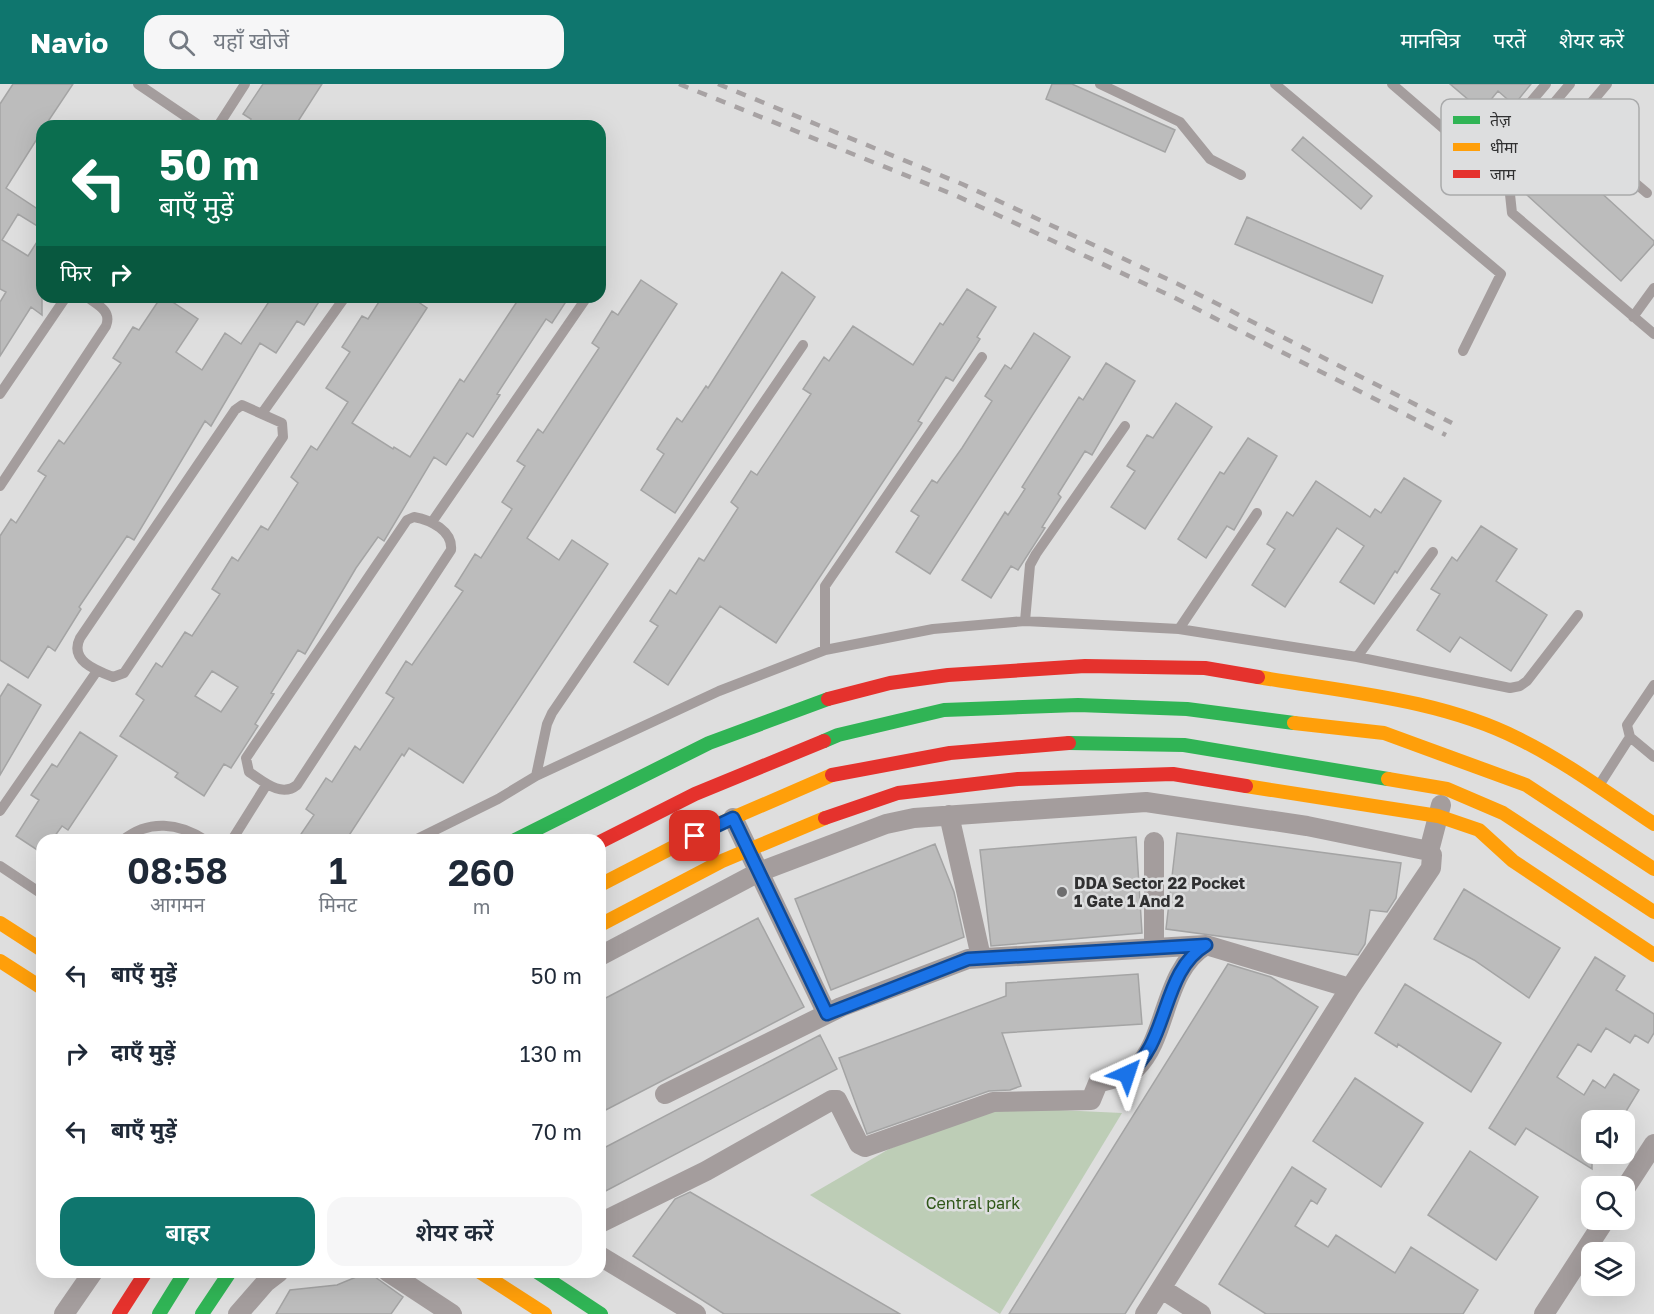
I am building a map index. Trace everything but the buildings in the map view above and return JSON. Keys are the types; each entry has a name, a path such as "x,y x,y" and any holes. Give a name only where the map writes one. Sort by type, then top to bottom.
{"street":[{"path":"527,834 710,743 827,699 890,683 948,675 1084,666 1205,668 1400,720 1485,724 1518,738 1654,824"},
{"path":"606,839 695,794 838,735 944,710 1078,705 1187,708 1360,732 1383,733 1400,720"},
{"path":"1400,720 1526,785 1654,868"},
{"path":"606,882 733,818 840,772 950,753 1077,742 1184,745 1447,789 1503,813 1654,912"},
{"path":"606,922 747,850 800,827 898,793 1018,778 1173,774 1438,816 1479,830 1514,861 1654,955"},
{"path":"1146,1314 1350,988 1431,868 1432,855 1429,851 1447,789"},
{"path":"606,953 759,873 898,820 1146,802 1307,826 1429,851"},
{"path":"949,815 981,957"},
{"path":"733,818 827,1014"},
{"path":"1154,842 1154,948"},
{"path":"0,923 36,946"},
{"path":"665,1094 827,1014 968,959 1206,945 1350,988"},
{"path":"606,1220 706,1172 833,1100 837,1100 859,1144 865,1147 993,1102 1091,1100 1098,1083 1127,1074 1137,1067 1147,1053 1182,968 1195,952 1206,945"},
{"path":"0,961 36,984"},
{"path":"1633,1176 1654,1144"},
{"path":"1544,1314 1599,1230"},
{"path":"606,1260 696,1314"},
{"path":"64,1314 89,1278"},
{"path":"119,1314 142,1278"},
{"path":"159,1314 181,1278"},
{"path":"202,1314 226,1278"},
{"path":"238,1314 270,1278"},
{"path":"397,1278 452,1314"},
{"path":"489,1278 538,1309 543,1278"},
{"path":"550,1278 601,1314"},
{"path":"1162,1289 1201,1314"}],"lane":[{"path":"138,84 192,120"},
{"path":"222,120 245,84"},
{"path":"1100,84 1180,122 1210,159 1241,175"},
{"path":"1275,84 1501,274 1463,351"},
{"path":"1392,84 1441,126"},
{"path":"1533,99 1546,84"},
{"path":"1557,99 1570,84"},
{"path":"1594,99 1607,84"},
{"path":"1639,186 1647,193"},
{"path":"1510,195 1512,213 1654,334"},
{"path":"1633,316 1654,288"},
{"path":"0,394 62,303"},
{"path":"0,486 106,326 108,317 106,312 96,303"},
{"path":"263,412 341,303"},
{"path":"432,522 583,303"},
{"path":"536,776 543,735 552,712 803,345"},
{"path":"825,650 823,598 825,586 982,357"},
{"path":"242,405 263,412 282,423 283,437 124,673 113,677 97,671 81,660 77,653 76,646 80,638 235,410 242,405"},
{"path":"1025,621 1030,565 1125,426"},
{"path":"1179,629 1257,513"},
{"path":"414,517 432,522 448,535 452,541 451,550 297,785 290,790 282,791 249,772 246,758 407,520 414,517"},
{"path":"1357,657 1433,552"},
{"path":"427,834 498,799 536,776 719,691 825,650 933,629 1025,621 1179,629 1357,657 1510,688 1520,686 1578,615"},
{"path":"0,811 97,671"},
{"path":"1654,685 1627,725 1630,737 1654,757"},
{"path":"1598,788 1630,737"},
{"path":"236,834 267,784"},
{"path":"136,834 159,824 188,828 197,834"},
{"path":"0,866 36,890"}],"green space":[{"name":"Central park","path":"997,1107 1122,1113 1000,1314 810,1195 889,1149"}],"railway":[{"path":"679,84 957,196 1173,297 1446,435"},
{"path":"718,84 962,184 1178,284 1452,423"}],"traffic: fast":[{"path":"527,834 709,743 828,699"},
{"path":"824,741 838,735 944,710 1078,705 1187,709 1294,723"},
{"path":"1069,743 1184,745 1388,779"},
{"path":"159,1314 181,1278"},
{"path":"202,1314 226,1278"},
{"path":"546,1278 601,1314"}],"traffic: slow":[{"path":"1258,677 1392,699 1489,725 1554,758 1654,824"},
{"path":"1294,723 1384,733 1526,785 1654,869"},
{"path":"606,882 714,826 832,775"},
{"path":"1388,779 1447,789 1503,813 1654,912"},
{"path":"1246,786 1438,816 1479,830 1513,861 1654,955"},
{"path":"606,922 722,861 825,818"},
{"path":"0,923 36,946"},
{"path":"0,961 36,984"},
{"path":"489,1278 545,1314"}],"traffic: jam":[{"path":"828,699 890,683 948,675 1085,666 1205,668 1258,677"},
{"path":"606,839 695,794 824,741"},
{"path":"832,775 950,753 1069,743"},
{"path":"825,818 898,793 1018,779 1173,774 1246,786"},
{"path":"119,1314 142,1278"}],"place":[{"name":"DDA Sector 22 Pocket 1 Gate 1 And 2","path":"1062,892"}],"route":[{"path":"695,836 733,818 827,1014 968,959 1033,953 1206,945 1195,952 1182,968 1147,1053 1137,1067 1127,1074"}]}
